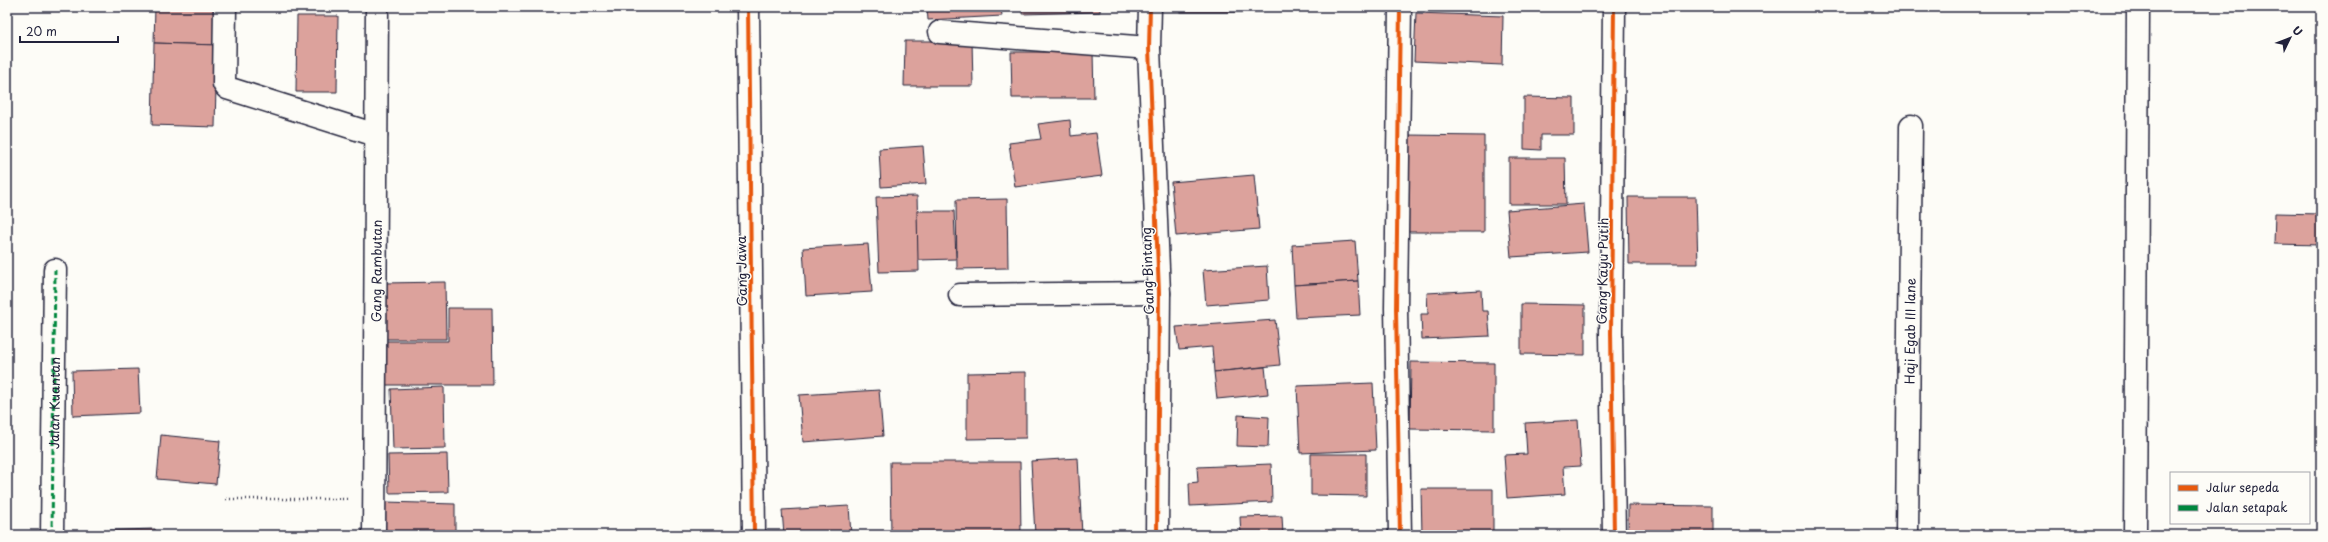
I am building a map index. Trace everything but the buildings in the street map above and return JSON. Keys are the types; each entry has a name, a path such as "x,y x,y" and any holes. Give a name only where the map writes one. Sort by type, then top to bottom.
{"street":[{"path":"225,7 224,84 227,88 376,134"},
{"name":"Gang Rambutan","path":"374,535 377,7"},
{"name":"Gang Jawa","path":"748,7 754,535"},
{"name":"Gang Bintang","path":"1150,7 1149,48 1159,293 1158,535"},
{"path":"1400,7 1396,308 1400,535"},
{"name":"Gang Kayu Putih","path":"1614,7 1611,333 1614,535"},
{"path":"2135,535 2138,7"},
{"path":"940,32 1149,48"},
{"name":"Haji Egab III lane","path":"1907,535 1911,126"},
{"name":"Jalan Kuantan","path":"52,535 54,270"},
{"path":"960,295 1159,293"}],"path":[{"path":"226,499 375,499"}],"marked path":[{"path":"52,535 55,270"}],"cycle path":[{"path":"748,7 754,535"},
{"path":"1150,7 1149,48 1159,293 1157,535"},
{"path":"1400,7 1396,308 1400,535"},
{"path":"1614,7 1611,333 1614,535"}]}
